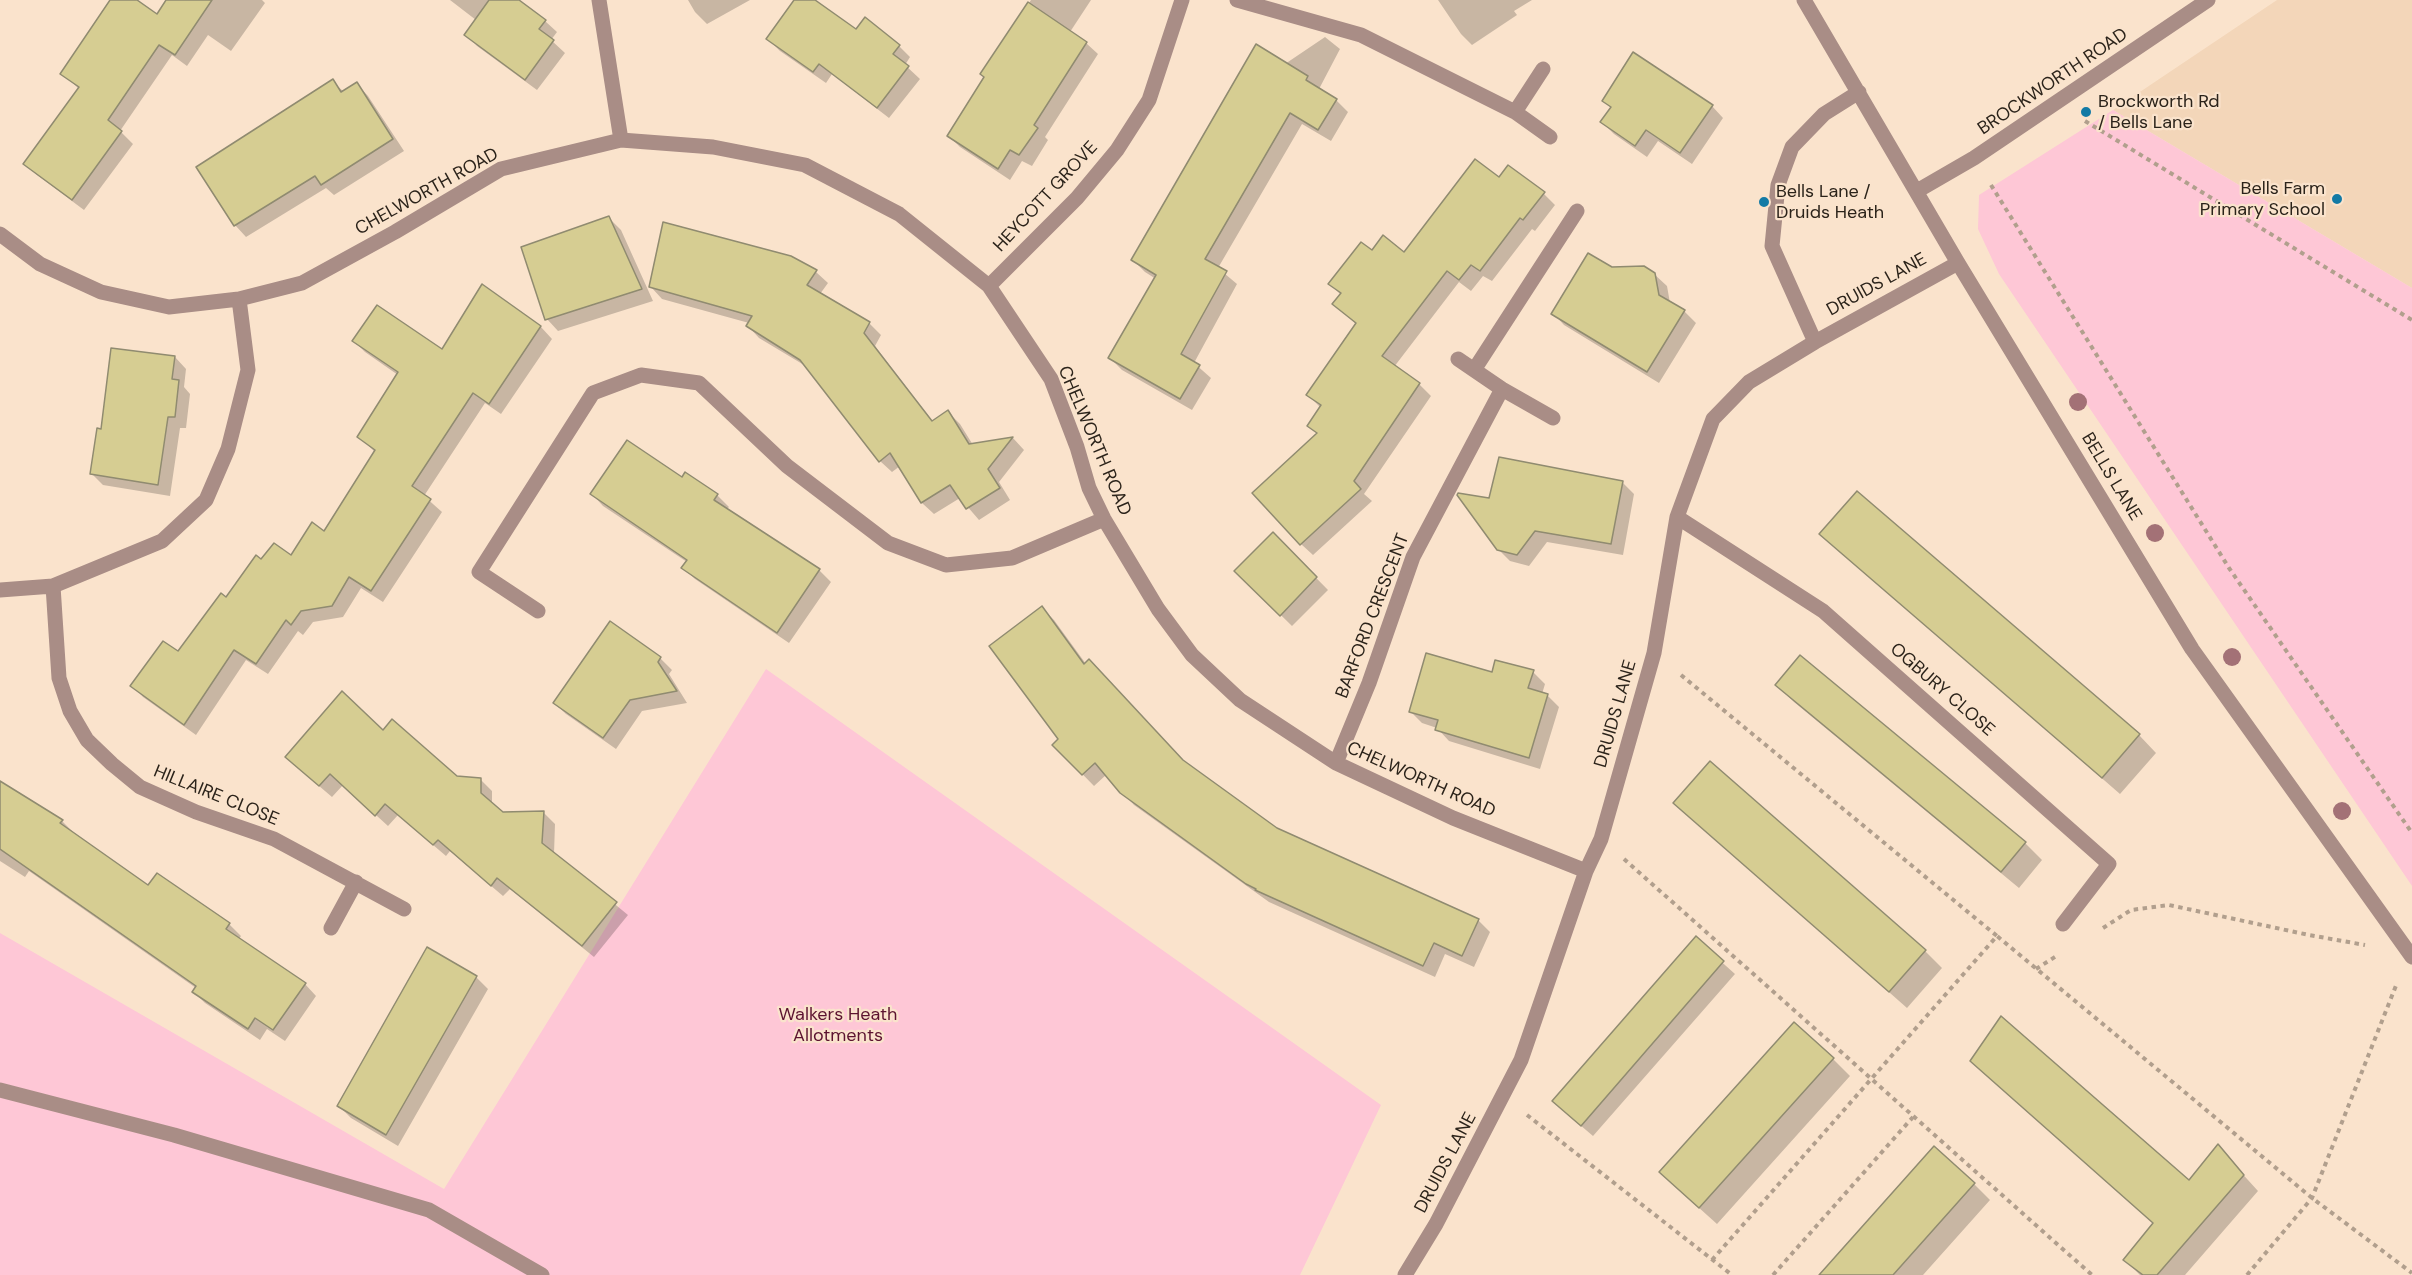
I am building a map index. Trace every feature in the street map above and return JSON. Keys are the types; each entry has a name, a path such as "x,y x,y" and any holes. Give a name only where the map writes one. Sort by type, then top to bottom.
{"street":[{"path":"599,0 621,140"},
{"name":"HEYCOTT GROVE","path":"989,286 1077,198 1117,150 1149,100 1182,0"},
{"path":"1237,0 1361,35 1515,112 1550,136"},
{"name":"BELLS LANE","path":"1804,0 1958,262 2193,649 2410,955"},
{"name":"BROCKWORTH ROAD","path":"1917,191 1974,158 2208,0"},
{"path":"1515,112 1543,69"},
{"path":"1815,342 1772,246 1778,185 1791,147 1824,114 1859,92"},
{"name":"CHELWORTH ROAD","path":"0,234 40,264 100,292 169,307 239,299 302,283 395,232 501,169 621,140 713,147 805,165 899,214 989,286 1051,380 1077,447 1089,488 1104,519 1158,609 1192,655 1240,700 1336,763 1453,818 1586,871"},
{"path":"1474,370 1577,211"},
{"name":"DRUIDS LANE","path":"1405,1275 1436,1224 1521,1060 1586,871 1601,839 1654,653 1677,517 1713,419 1749,382 1815,342 1958,262"},
{"path":"0,590 53,586 162,541 206,500 228,449 248,370 239,299"},
{"path":"1458,359 1502,389 1552,418"},
{"path":"538,611 479,572 593,393 641,375 699,383 787,466 888,543 946,564 1012,558 1104,519"},
{"name":"BARFORD CRESCENT","path":"1336,763 1369,683 1413,557 1502,389"},
{"name":"OGBURY CLOSE","path":"1677,517 1823,611 2109,864 2063,924"},
{"name":"HILLAIRE CLOSE","path":"53,586 59,678 70,711 87,740 140,787 196,812 274,839 404,909"},
{"path":"331,928 356,882"},
{"path":"0,1090 174,1135 429,1210 541,1275"}],"path":[{"path":"2056,103 2412,320"},
{"path":"1974,158 2229,568 2412,833"},
{"path":"1654,653 2312,1198 2412,1273"},
{"path":"1601,839 2092,1275"},
{"path":"2093,933 2132,910 2169,905 2410,955 2312,1198 2247,1275"},
{"path":"1712,1260 1997,936"},
{"path":"2036,969 2065,951"},
{"path":"1503,1096 1732,1275"},
{"path":"1773,1275 1913,1117"}],"shaded area":[{"name":"Bells Farm Primary School","path":"2277,0 2412,0 2412,288 2113,110"}],"green space":[{"path":"2113,110 2412,288 2412,886 1999,274 1978,229 1979,195"},
{"name":"Walkers Heath Allotments","path":"766,669 1381,1105 1300,1275 0,1275 0,933 444,1189"}],"building":[{"path":"110,0 137,0 157,14 166,0 212,0 175,55 159,45 108,120 122,131 72,200 23,164 79,87 60,74"},
{"path":"489,0 519,0 546,20 539,29 554,40 525,80 464,35"},
{"path":"794,0 815,0 856,29 865,17 900,45 893,54 909,66 877,108 819,64 813,72 766,39"},
{"path":"1028,2 1087,42 1034,125 1038,128 1019,155 1010,150 998,169 947,136 984,77 980,74"},
{"path":"1256,44 1308,76 1306,80 1337,99 1318,130 1290,113 1205,259 1227,271 1181,354 1200,365 1180,399 1108,358 1156,275 1131,260"},
{"path":"1633,52 1713,105 1680,153 1646,130 1635,146 1600,122 1611,107 1602,101"},
{"path":"333,79 341,92 357,82 393,139 321,185 315,176 234,226 196,167"},
{"path":"1475,159 1499,177 1508,165 1545,192 1523,220 1520,218 1480,271 1471,265 1459,280 1447,271 1382,356 1420,383 1354,481 1361,489 1300,545 1252,493 1317,433 1307,426 1321,405 1306,395 1356,323 1332,304 1341,293 1328,284 1361,242 1372,250 1383,235 1404,252"},
{"path":"609,216 642,289 545,320 521,247"},
{"path":"663,222 791,256 817,270 807,285 870,322 864,333 932,421 948,410 969,444 1013,437 988,469 1000,488 966,509 950,485 921,503 890,453 879,462 800,360 746,326 752,316 649,287"},
{"path":"1588,253 1612,267 1644,266 1655,273 1659,295 1685,310 1647,372 1551,314"},
{"path":"482,284 541,326 489,404 473,393 412,486 431,499 371,591 349,577 332,606 301,611 291,625 286,620 256,664 234,650 184,725 130,686 163,641 178,651 221,593 226,597 256,555 261,559 274,543 291,555 312,522 324,531 375,450 357,437 398,372 352,341 377,305 442,349"},
{"path":"111,348 175,356 172,379 179,380 175,417 168,417 158,485 90,474 97,428 101,429"},
{"path":"627,440 682,477 685,472 718,494 714,500 820,569 777,633 681,568 687,560 590,494"},
{"path":"1499,457 1623,481 1611,544 1535,531 1517,555 1497,550 1457,495 1458,493 1489,498"},
{"path":"1857,491 2140,734 2102,778 1819,534"},
{"path":"1273,532 1317,577 1280,616 1234,571"},
{"path":"1042,606 1084,664 1089,659 1183,760 1277,828 1479,919 1462,956 1434,943 1423,966 1255,890 1120,793 1095,763 1082,775 1052,745 1058,739 989,646"},
{"path":"610,621 661,657 658,662 677,691 630,700 603,738 553,703"},
{"path":"1426,653 1492,672 1495,660 1534,670 1528,688 1548,694 1529,758 1435,730 1438,720 1409,712"},
{"path":"1800,655 2026,842 2001,872 1775,685"},
{"path":"342,691 383,730 392,719 457,776 481,778 481,793 503,812 544,811 542,843 617,902 582,946 497,878 491,886 438,840 433,845 385,804 375,816 330,774 319,786 285,757"},
{"path":"1710,761 1926,950 1889,992 1673,803"},
{"path":"0,781 63,820 60,823 148,885 157,873 230,923 226,929 306,983 273,1030 255,1018 248,1029 192,992 196,986 0,849"},
{"path":"1696,936 1724,961 1581,1126 1552,1101"},
{"path":"427,947 477,976 386,1135 337,1106"},
{"path":"2001,1016 2189,1180 2218,1144 2244,1175 2157,1275 2143,1275 2123,1260 2153,1223 1970,1061"},
{"path":"1794,1022 1834,1058 1699,1208 1659,1172"},
{"path":"1934,1146 1975,1183 1893,1275 1819,1275"}],"place":[{"name":"Brockworth Rd / Bells Lane","path":"2086,112"},
{"name":"Bells Farm Primary School","path":"2337,199"},
{"name":"Bells Lane / Druids Heath","path":"1764,202"}]}
